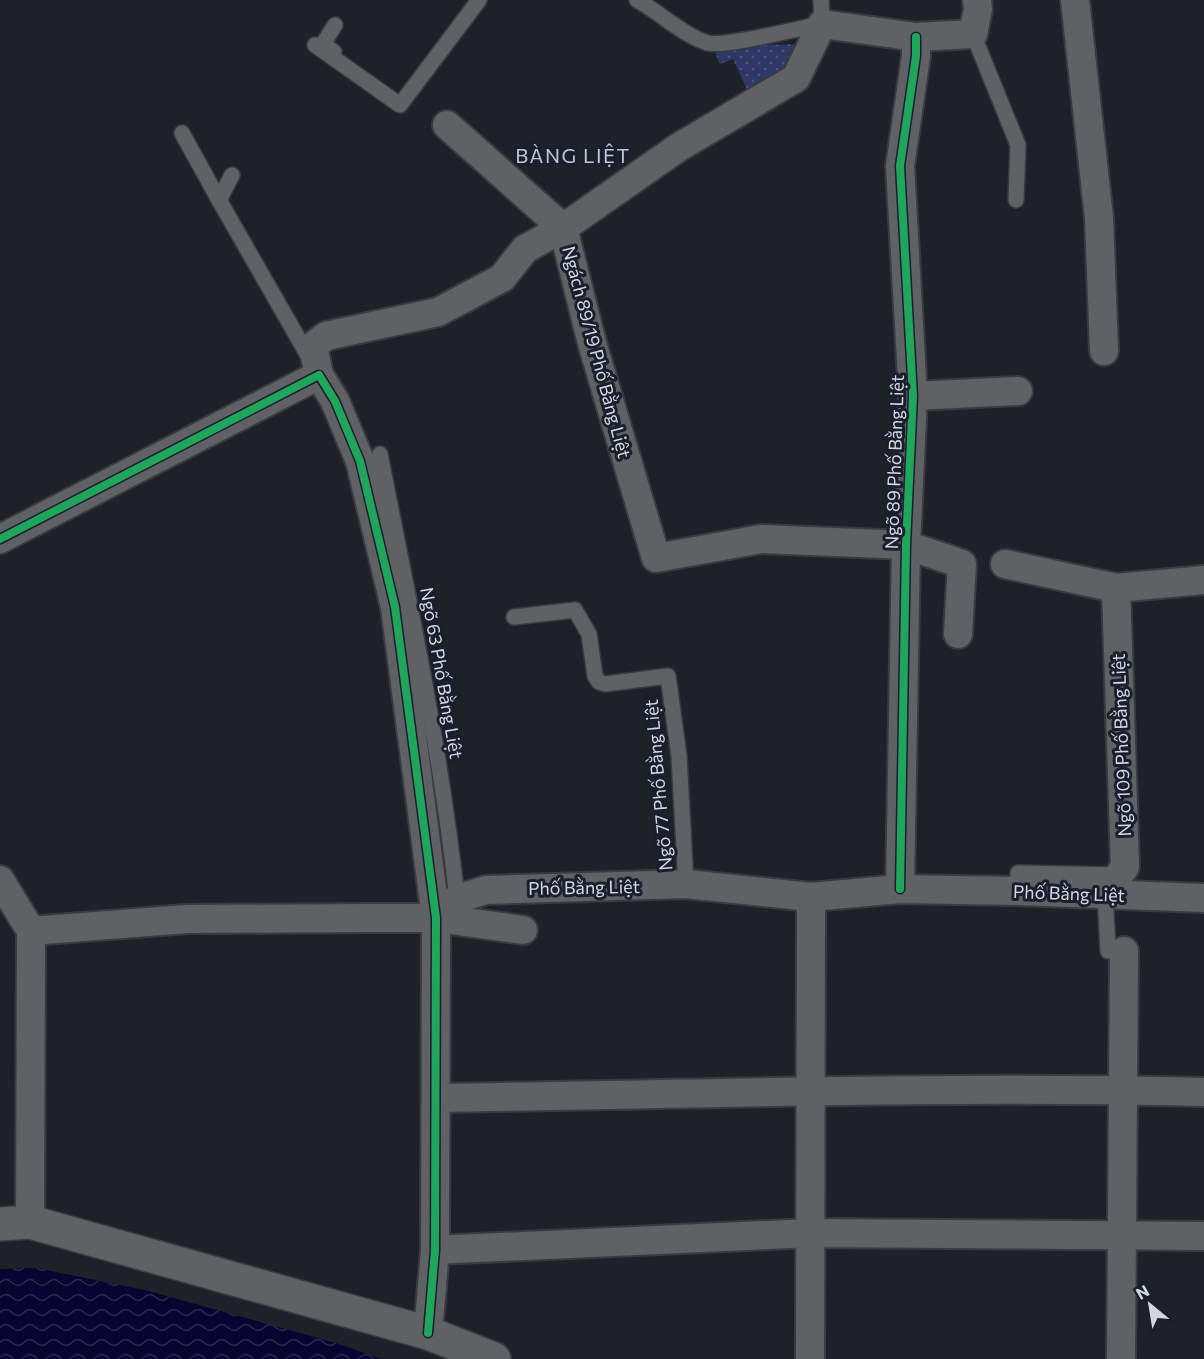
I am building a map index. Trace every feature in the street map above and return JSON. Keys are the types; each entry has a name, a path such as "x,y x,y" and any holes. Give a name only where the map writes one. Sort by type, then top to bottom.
{"street":[{"path":"821,12 916,37 973,34 978,9 977,0"},
{"path":"1075,0 1099,218 1104,351"},
{"name":"Ngách 89/19 Phố Bằng Liệt","path":"821,12 796,78 679,147 563,228 592,343 656,558 761,539 906,544"},
{"name":"Ngõ 89 Phố Bằng Liệt","path":"900,889 906,544 913,396 900,166 916,56 916,37"},
{"path":"428,1333 435,1250 436,918 394,607 360,461 335,401 319,375 313,346 326,336 345,330 407,320 438,312 502,278 525,249 563,228 447,125"},
{"path":"0,539 319,375"},
{"name":"Ngõ 89 Phố Bằng Liệt","path":"913,396 1018,391"},
{"path":"906,544 962,564 958,634"},
{"path":"1005,564 1116,588 1204,580"},
{"name":"Ngõ 109 Phố Bằng Liệt","path":"1112,885 1125,867 1116,588"},
{"path":"0,880 32,931 15,1223 428,1333 494,1359"},
{"name":"Phố Bằng Liệt","path":"436,918 457,899 486,890 686,884 811,897 900,889 1018,891 1112,885 1204,898"},
{"path":"810,1359 811,897"},
{"path":"32,931 187,919 436,918 523,930"},
{"path":"1120,1359 1124,951"},
{"path":"436,1098 810,1092 1122,1090 1204,1092"},
{"path":"435,1250 811,1233 1204,1236"}],"lane":[{"path":"315,45 400,105 479,0"},
{"path":"638,0 688,34 709,43 739,40 821,12"},
{"path":"336,25 323,44 403,101"},
{"path":"973,34 1018,145 1016,200"},
{"path":"182,132 319,375"},
{"path":"219,200 232,176"},
{"name":"Ngõ 63 Phố Bằng Liệt","path":"380,454 420,656 449,826 457,899"},
{"name":"Ngõ 77 Phố Bằng Liệt","path":"514,617 575,610 589,634 595,676 599,682 605,684 668,676 679,756 686,884"},
{"path":"1112,885 1108,951 1124,951"}],"shaded area":[{"path":"805,44 809,50 750,96 733,59 720,64 712,46"}],"water":[{"path":"36,1268 145,1290 336,1343 381,1359 0,1359 0,1269"}],"cycle path":[{"path":"900,889 906,545 913,396 900,166 916,56 916,37"},
{"path":"0,539 319,375 335,401 360,461 395,607 436,918 435,1250 428,1333"}],"district":[{"name":"BÀNG LIỆT","path":"573,155"}]}
